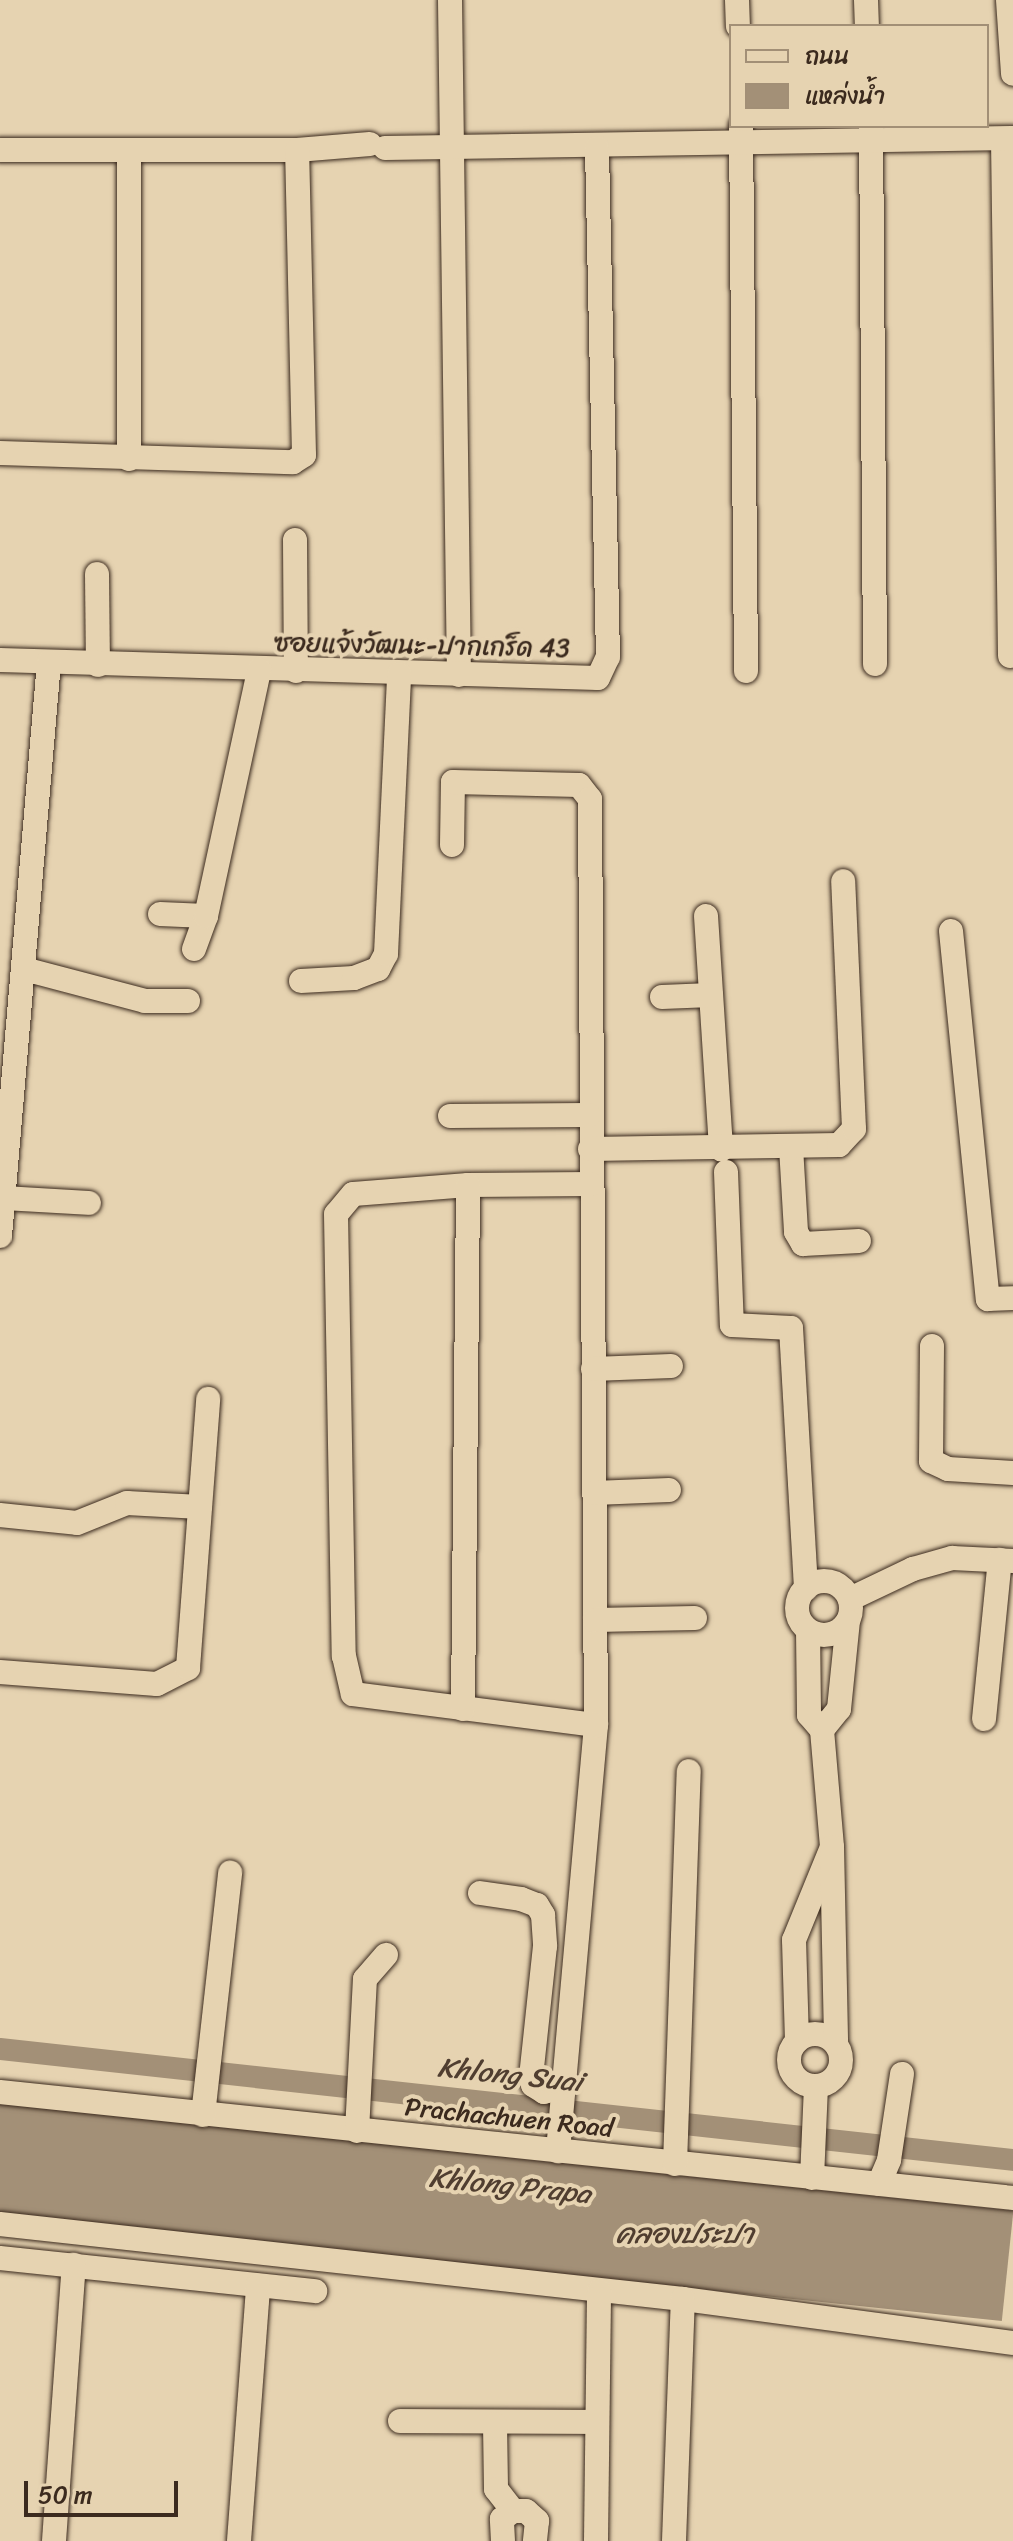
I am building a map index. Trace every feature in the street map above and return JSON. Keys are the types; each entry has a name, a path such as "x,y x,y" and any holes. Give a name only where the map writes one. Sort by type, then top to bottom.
{"street":[{"path":"450,0 455,148 459,675"},
{"path":"737,0 738,24"},
{"path":"866,0 867,24"},
{"path":"1008,0 1013,74"},
{"path":"871,134 875,664"},
{"path":"0,150 297,150 378,146 597,148 742,135 871,134 1008,138 1010,656"},
{"path":"742,135 746,671"},
{"name":"ซอยแจ้งวัฒนะ-ปากเกร็ด 43","path":"0,660 598,678 608,657 597,148"},
{"path":"0,453 293,462 304,455 297,150"},
{"path":"129,151 129,459"},
{"path":"295,540 296,671"},
{"path":"97,574 98,665"},
{"path":"0,1236 49,662"},
{"path":"194,949 206,916 259,670"},
{"path":"301,981 354,978 378,969 386,954 399,674"},
{"path":"452,845 453,782 579,785 590,799 589,1115 596,1725 559,2141"},
{"path":"590,1149 724,1161 791,1147 839,1145 854,1129 843,881"},
{"path":"160,914 206,916"},
{"path":"706,916 724,1161 732,1325 791,1328 806,1589 797,1605 808,1630 809,1715 822,1730 832,1847 836,2043 840,2069 829,2083 816,2086 792,2073 789,2056 797,2041 794,1940 832,1847"},
{"path":"951,931 988,1299 1013,1298"},
{"path":"24,969 145,1001 188,1001"},
{"path":"662,997 711,995"},
{"path":"450,1116 589,1115"},
{"path":"791,1147 796,1232 803,1244 859,1241"},
{"path":"591,1184 468,1185 353,1194 336,1214 347,1682 353,1694 370,1700 596,1725"},
{"path":"463,1709 468,1185"},
{"path":"3,1198 89,1203"},
{"path":"932,1346 931,1461 948,1469 1013,1473"},
{"path":"593,1369 671,1366"},
{"path":"0,1672 157,1684 188,1668 208,1399"},
{"path":"594,1493 669,1490"},
{"path":"0,1515 77,1523 127,1503 200,1507"},
{"path":"808,1630 833,1634 849,1610 913,1569 952,1558 1006,1560 984,1719"},
{"path":"806,1589 831,1582 849,1610 839,1709 822,1730"},
{"path":"595,1620 695,1618"},
{"path":"676,2153 689,1771"},
{"path":"205,2104 230,1873"},
{"path":"480,1893 521,1899 537,1905 543,1915 545,1946 531,2076 533,2085 544,2092 563,2089"},
{"path":"358,2120 365,1979 386,1955"},
{"path":"797,2041 820,2034 836,2043"},
{"path":"879,2184 889,2160 902,2074"},
{"path":"813,2167 816,2086"},
{"name":"Prachachuen Road","path":"0,2092 205,2104 813,2167 879,2184 1013,2198"},
{"path":"0,2224 683,2299 1013,2343"},
{"path":"0,2258 315,2291"},
{"path":"54,2541 74,2265"},
{"path":"239,2541 258,2286"},
{"path":"596,2541 599,2291"},
{"path":"674,2541 683,2299"},
{"path":"400,2421 495,2424 597,2422"},
{"path":"495,2424 496,2489 513,2511"},
{"path":"503,2541 502,2519 513,2511 526,2511 537,2521 535,2541"}],"water":[{"name":"คลองประปา","path":"0,2104 1013,2210 1002,2321 0,2216"}],"waterway":[{"name":"Khlong Suai","path":"0,2049 1013,2160"}],"water label":[{"name":"Khlong Prapa","path":"510,2186"}]}
